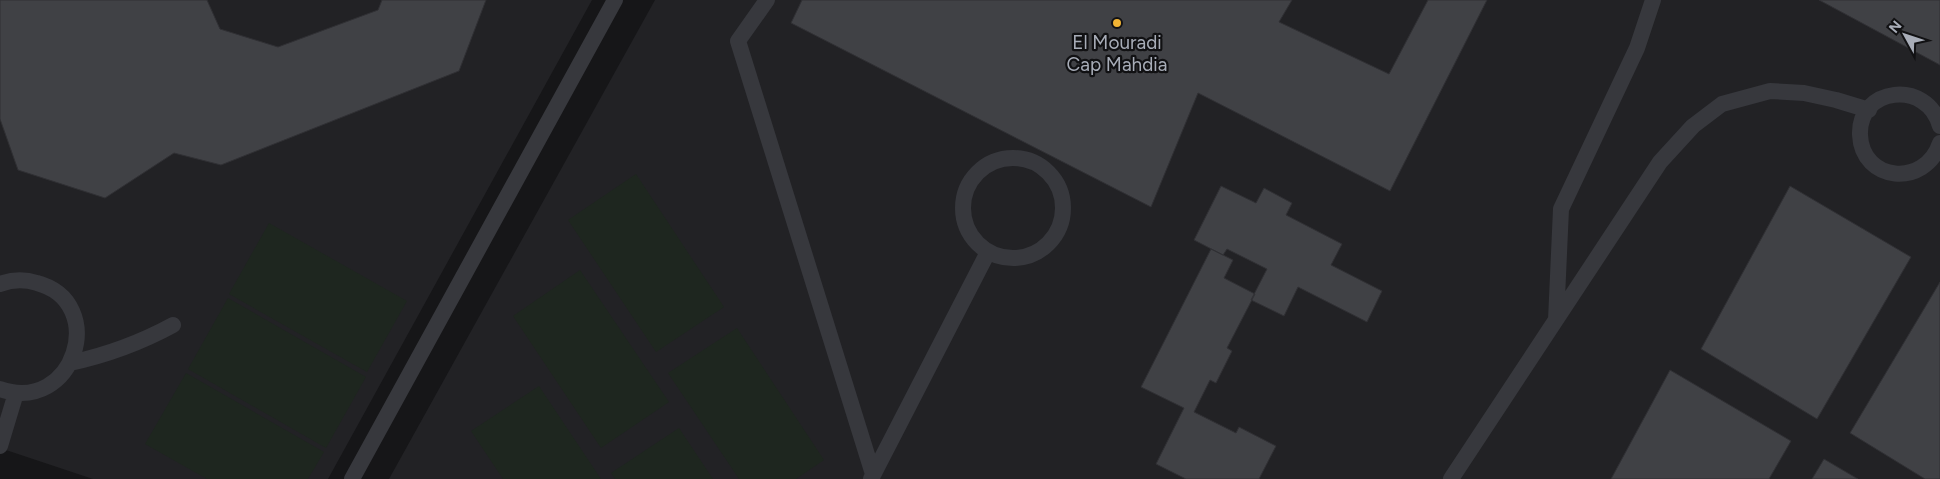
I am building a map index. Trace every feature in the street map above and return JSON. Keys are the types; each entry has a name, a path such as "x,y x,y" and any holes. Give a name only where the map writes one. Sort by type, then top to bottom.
{"lane":[{"path":"352,479 615,0"},
{"path":"767,0 738,41 872,477"},
{"path":"1556,320 1561,209 1637,48 1653,0"},
{"path":"1451,479 1660,162 1693,126 1722,104 1770,91 1804,93 1868,110"},
{"path":"1940,126 1938,118 1930,106 1919,98 1905,94 1892,95 1879,100 1868,110 1862,122 1860,135 1863,148 1869,159 1878,168 1890,173 1915,172 1935,156 1940,143"},
{"path":"1020,158 1037,164 1050,174 1059,189 1063,204 1062,220 1056,234 1046,246 1032,254 1018,258 1002,257 988,252 974,241 966,226 963,209 965,192 974,176 987,165 1003,159 1020,158"},
{"path":"872,477 988,252"},
{"path":"0,284 8,281 26,280 44,284 60,295 71,310 77,327 77,346 70,363 61,376 48,386 33,392 16,393 0,389"},
{"path":"70,363 114,352 173,325"},
{"path":"0,446 16,393"}],"shaded area":[{"path":"0,0 592,0 328,479 93,479 0,448"},
{"path":"655,0 1940,0 1940,479 389,479"},
{"path":"636,174 724,307 656,352 568,220"},
{"path":"269,223 407,301 367,372 229,294"},
{"path":"580,270 669,402 601,448 513,316"},
{"path":"228,298 366,377 326,448 188,369"},
{"path":"737,328 824,460 796,479 739,479 668,373"},
{"path":"186,373 324,452 308,479 207,479 145,444"},
{"path":"539,386 601,479 503,479 471,431"},
{"path":"679,428 713,479 615,479 611,473"}],"building":[{"path":"0,0 207,0 220,29 278,47 378,10 382,0 486,0 459,71 221,165 174,153 105,198 18,170 0,119"},
{"path":"802,0 1292,0 1279,22 1389,74 1428,0 1487,0 1390,191 1198,93 1151,207 791,23"},
{"path":"1819,0 1940,0 1940,65"},
{"path":"1221,186 1256,203 1264,188 1292,203 1286,215 1342,244 1331,265 1382,291 1367,322 1298,287 1284,316 1251,300 1267,269 1227,249 1223,255 1194,240"},
{"path":"1790,186 1911,257 1817,419 1701,349"},
{"path":"1211,249 1233,260 1224,278 1255,294 1227,348 1232,351 1216,383 1210,380 1194,412 1236,433 1239,427 1276,446 1259,479 1186,479 1156,464 1184,408 1141,387"},
{"path":"1940,282 1940,479 1925,479 1850,433"},
{"path":"1670,370 1791,441 1769,479 1611,479"},
{"path":"1824,459 1858,479 1812,479"}],"place":[{"name":"El Mouradi Cap Mahdia","path":"1117,23"}]}
